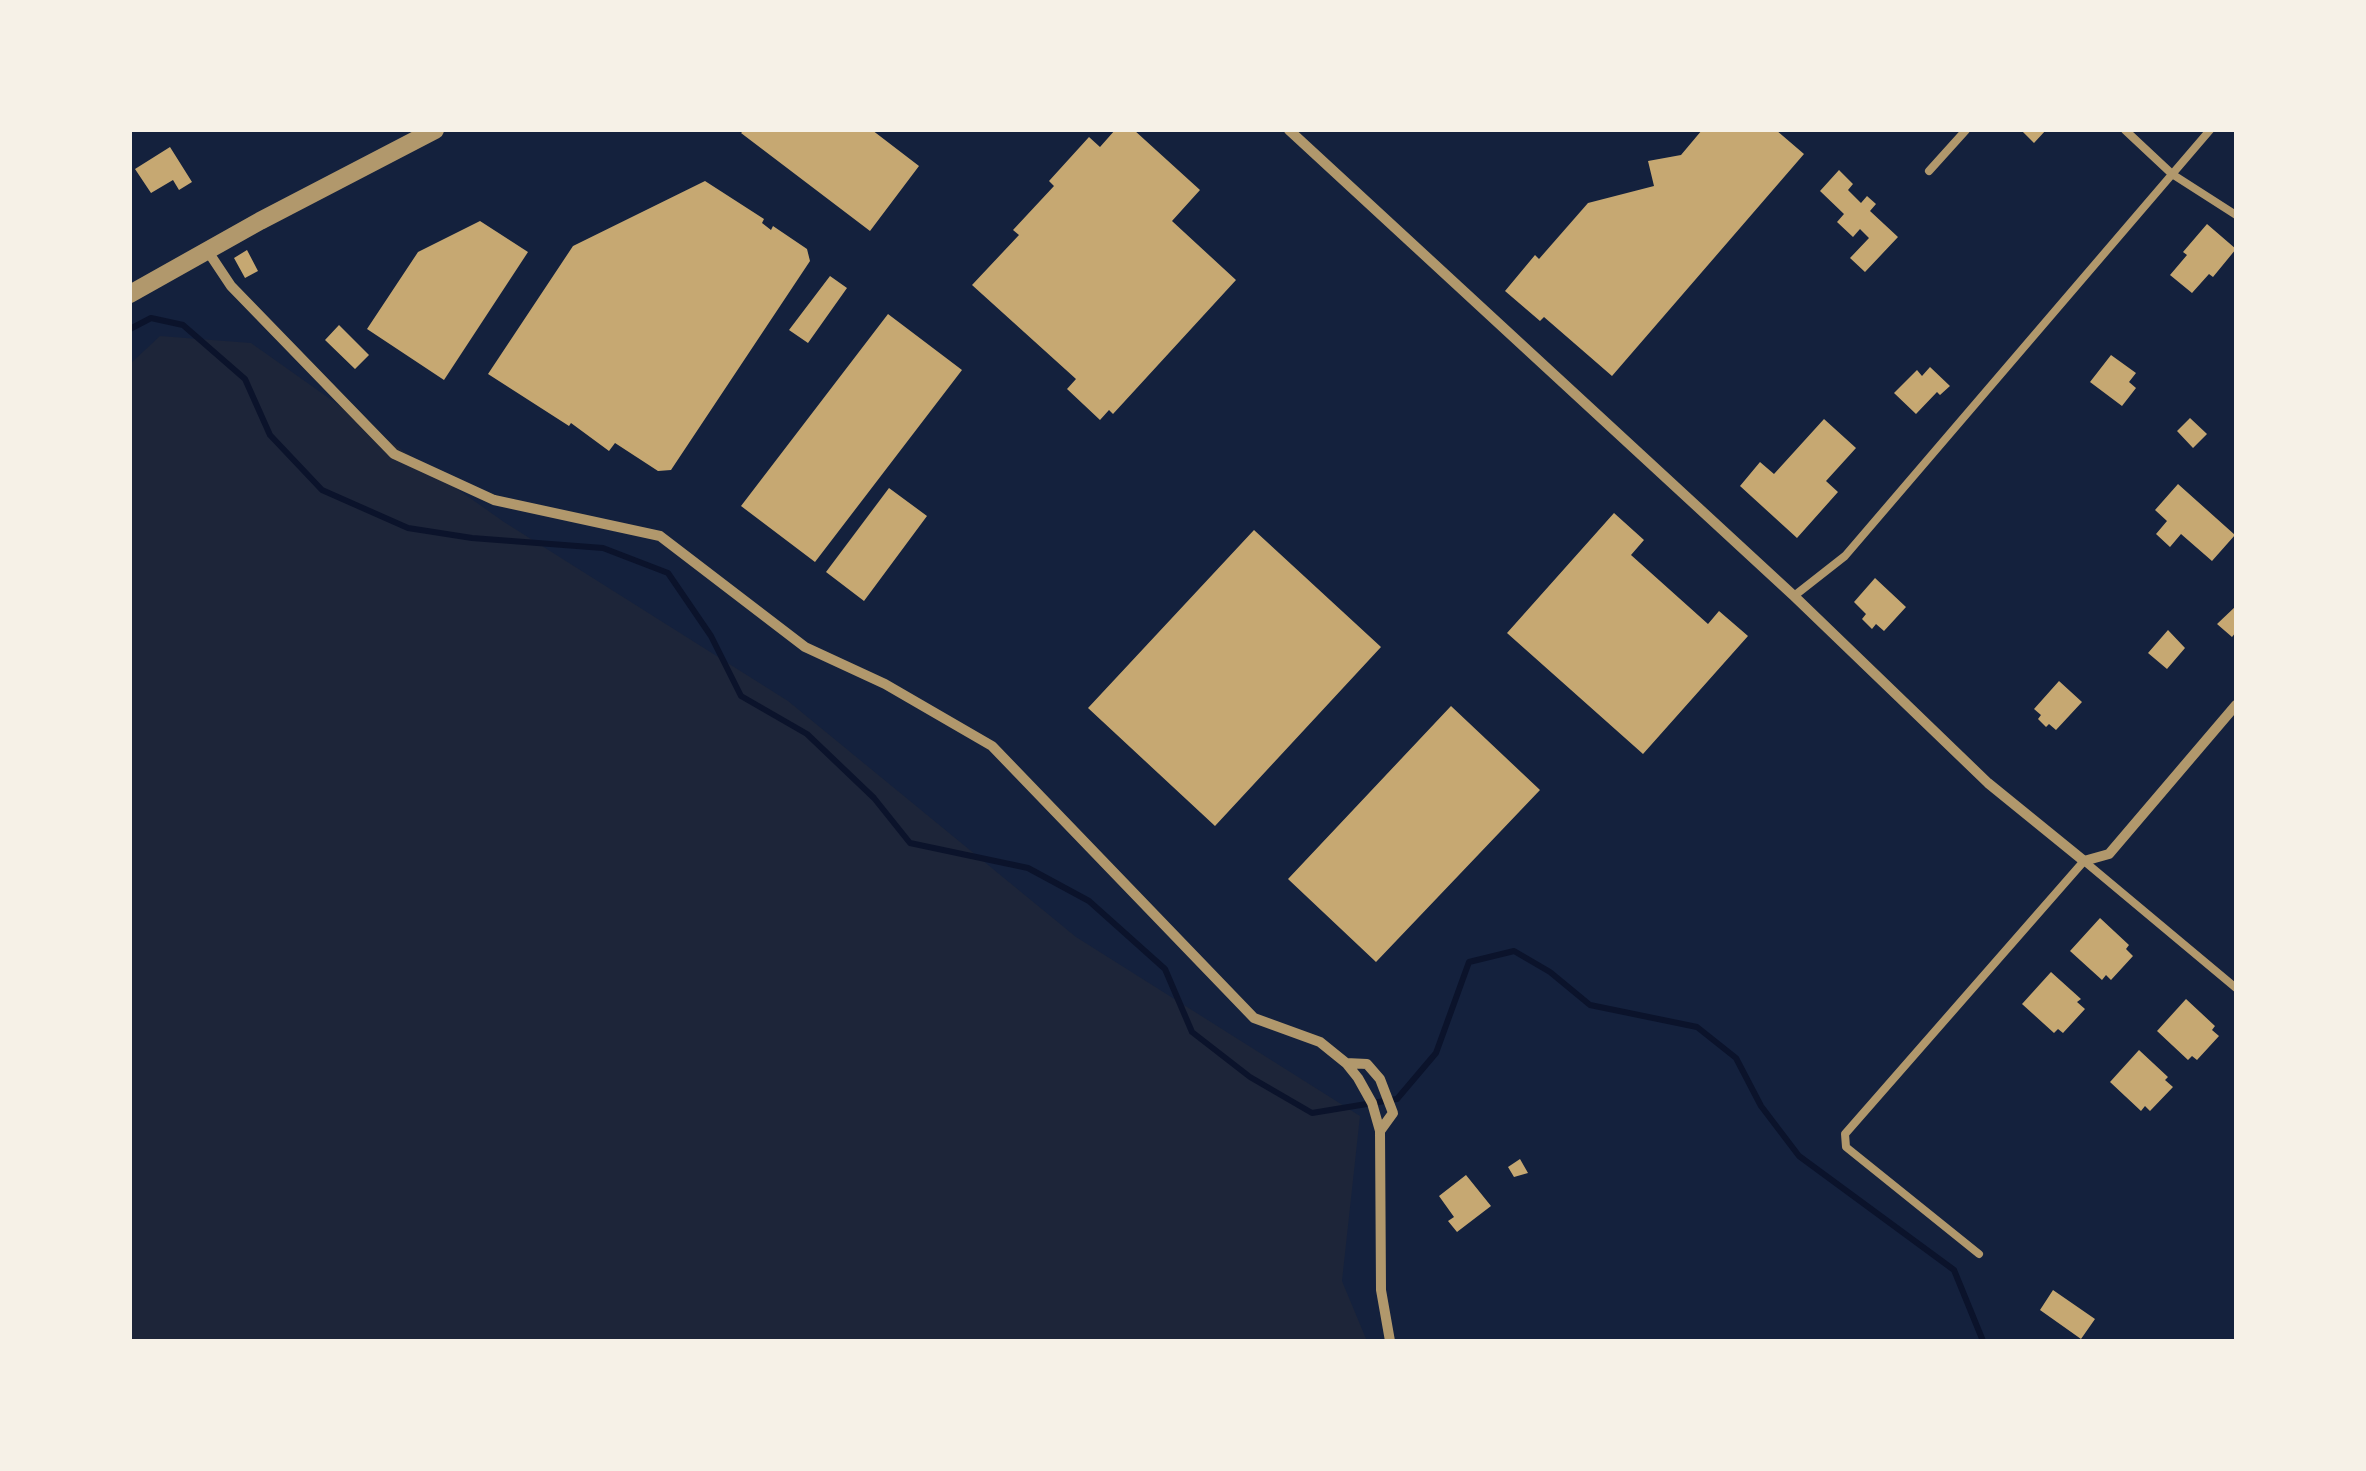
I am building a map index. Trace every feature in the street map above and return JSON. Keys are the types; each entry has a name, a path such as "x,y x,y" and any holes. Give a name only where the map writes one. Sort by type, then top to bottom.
{"street":[{"path":"130,294 434,130"},
{"path":"1288,130 1794,596 1988,783 2084,860 2110,854 2236,705"},
{"path":"207,250 230,286 394,454 494,500 660,536 805,647 886,684 992,746 1254,1018 1320,1042 1346,1064 1372,1103 1380,1131 1380,1290 1390,1341"},
{"path":"1346,1064 1366,1064 1380,1080 1392,1112 1380,1131"}],"lane":[{"path":"1929,171 1966,130"},
{"path":"2125,130 2172,174 2236,215"},
{"path":"1794,596 1845,556 2210,130"},
{"path":"1979,1254 1846,1147 1844,1134 2084,860 2236,988"}],"shaded area":[{"path":"160,336 251,343 504,522 788,701 1076,937 1360,1116 1342,1281 1367,1341 130,1341 130,364"}],"building":[{"path":"872,130 919,166 870,231 741,133"},
{"path":"1115,130 1134,130 1200,190 1172,221 1236,280 1113,414 1109,410 1100,420 1067,389 1076,379 972,285 1019,235 1013,230 1054,186 1049,181 1089,137 1100,147"},
{"path":"1702,130 1776,130 1804,154 1612,376 1544,317 1540,321 1505,291 1588,203 1654,186 1648,161 1681,155"},
{"path":"2021,130 2046,130 2034,143"},
{"path":"170,147 192,182 179,190 173,180 151,193 135,169"},
{"path":"1839,170 1853,184 1848,190 1861,203 1867,196 1876,204 1870,211 1898,237 1865,272 1850,258 1869,238 1860,229 1853,237 1837,222 1844,214 1820,191"},
{"path":"705,181 764,219 762,223 771,230 773,226 807,249 810,261 671,470 658,471 615,443 609,451 571,423 569,426 488,374 573,246"},
{"path":"480,221 528,252 444,380 367,329 418,252"},
{"path":"2207,224 2236,249 2213,277 2209,274 2192,293 2170,275"},
{"path":"247,250 258,271 245,278 234,258"},
{"path":"830,276 847,288 808,343 789,330"},
{"path":"888,314 962,370 815,562 741,506"},
{"path":"339,325 369,355 355,369 325,340"},
{"path":"2111,355 2136,373 2129,382 2136,388 2122,406 2090,382"},
{"path":"1930,367 1950,386 1940,395 1937,392 1916,414 1894,393 1917,370 1922,376"},
{"path":"2190,418 2207,434 2193,448 2177,431"},
{"path":"1824,419 1856,448 1826,481 1838,492 1797,538 1740,486 1760,462 1774,474"},
{"path":"2178,484 2235,535 2212,561 2181,534 2170,547 2156,534 2167,521 2155,510"},
{"path":"889,488 927,516 864,601 826,572"},
{"path":"1614,513 1644,540 1631,555 1708,624 1719,611 1748,636 1643,754 1507,633"},
{"path":"1254,530 1381,647 1215,826 1088,708"},
{"path":"1875,578 1906,607 1884,631 1876,624 1872,629 1862,619 1866,614 1854,602"},
{"path":"2236,606 2236,632 2232,637 2217,624"},
{"path":"2168,630 2185,648 2167,669 2148,653"},
{"path":"2059,681 2082,702 2056,730 2049,724 2046,727 2034,709"},
{"path":"1451,706 1540,790 1376,962 1288,879"},
{"path":"2100,918 2129,945 2126,949 2133,956 2111,980 2106,975 2102,980 2070,951"},
{"path":"2051,972 2081,999 2077,1002 2085,1009 2063,1033 2058,1029 2054,1033 2022,1004"},
{"path":"2186,999 2215,1026 2212,1030 2219,1036 2197,1060 2192,1056 2188,1060 2157,1031"},
{"path":"2139,1050 2168,1077 2165,1080 2173,1087 2150,1111 2145,1106 2141,1111 2110,1082"},
{"path":"1520,1159 1528,1173 1514,1177 1508,1167"},
{"path":"1466,1175 1491,1206 1457,1232 1448,1221 1454,1217 1439,1196"},
{"path":"2053,1290 2095,1319 2081,1339 2040,1310"}],"waterway":[{"path":"130,329 151,318 183,325 245,379 270,435 322,490 408,528 472,538 603,548 668,573 711,636 741,696 807,734 874,798 910,843 1028,868 1089,901 1165,969 1192,1032 1250,1077 1312,1113 1397,1099 1436,1053 1469,962 1514,951 1550,972 1590,1005 1697,1027 1736,1058 1761,1106 1799,1156 1954,1270 1983,1341"}]}
